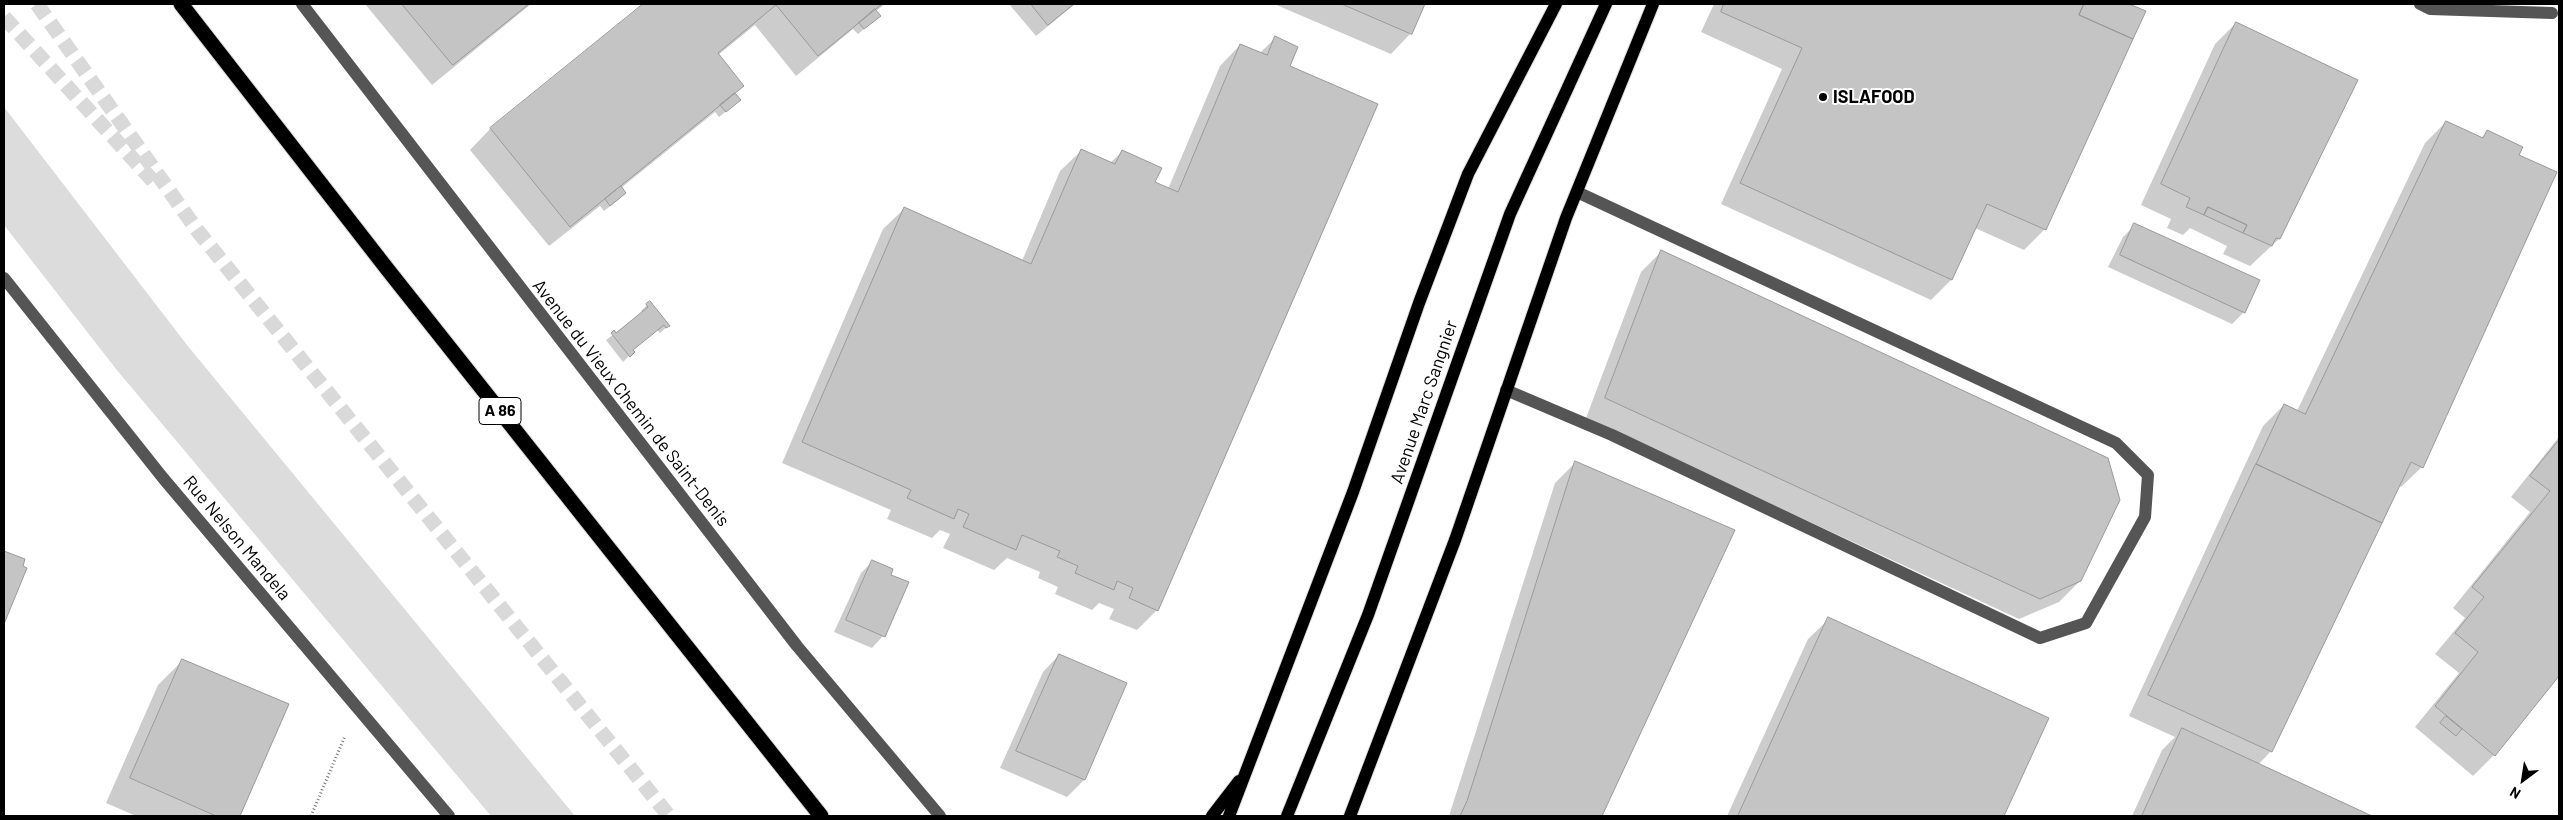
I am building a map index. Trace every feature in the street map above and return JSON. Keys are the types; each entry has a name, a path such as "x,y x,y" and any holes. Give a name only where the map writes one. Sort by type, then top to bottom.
{"highway":[{"name":"A 86","path":"180,4 382,262 822,816"}],"main road":[{"path":"1229,816 1250,767 1353,492 1419,303 1468,174 1556,4"},
{"name":"Avenue Marc Sangnier","path":"1287,816 1368,615 1510,214 1606,4"},
{"path":"1352,813 1455,540 1577,192 1653,4"},
{"path":"1212,816 1250,767"}],"street":[{"name":"Avenue du Vieux Chemin de Saint-Denis","path":"302,4 797,646 940,816"},
{"path":"2420,4 2430,9 2552,13"},
{"path":"1506,390 1612,435 2040,638 2086,623 2146,518 2148,475 2116,443 1577,192"},
{"name":"Rue Nelson Mandela","path":"4,278 163,478 449,816"}],"path":[{"path":"311,816 357,708"}],"shaded area":[{"path":"4,107 187,345 575,816 491,816 116,369 4,225"}],"building":[{"path":"402,4 529,4 453,65"},
{"path":"643,4 882,4 818,56 776,5 718,53 744,86 570,227 490,128"},
{"path":"1031,4 1074,4 1048,25"},
{"path":"1342,4 1425,4 1412,34"},
{"path":"1724,4 2084,4 2079,15 2133,39 2046,230 1987,204 1952,280 1740,183 1802,48 1721,12"},
{"path":"2084,4 2129,4 2146,11 2133,39 2079,15"},
{"path":"875,9 881,16 864,29 859,23"},
{"path":"2236,22 2358,80 2280,239 2276,238 2272,246 2243,233 2247,225 2208,207 2204,215 2186,207 2190,198 2161,184"},
{"path":"1275,36 1298,47 1290,66 1378,104 1158,611 1129,598 1133,588 1117,581 1114,590 1075,573 1078,566 1057,557 1060,551 1022,535 1016,550 963,527 969,514 958,509 954,519 907,498 911,490 802,442 904,207 1031,264 1081,149 1115,164 1122,150 1162,168 1155,182 1178,192 1240,44 1267,55"},
{"path":"735,93 741,100 726,112 720,105"},
{"path":"2446,121 2483,138 2487,130 2523,147 2519,155 2557,172 2423,468 2411,462 2382,523 2256,464 2284,404 2305,414"},
{"path":"621,186 626,193 610,206 605,199"},
{"path":"2208,207 2247,225 2243,233 2204,215"},
{"path":"2134,223 2260,280 2245,313 2120,255"},
{"path":"1661,250 2108,458 2120,500 2081,581 2040,599 1605,398"},
{"path":"650,301 670,326 666,328 664,325 633,350 635,352 630,357 611,333 614,330 616,333 648,307 646,304"},
{"path":"2559,440 2559,676 2495,756 2435,706 2478,652 2455,633 2484,597 2472,587 2550,491 2530,476"},
{"path":"1575,461 1735,530 1602,816 1460,816 1467,801"},
{"path":"2256,464 2382,523 2272,752 2148,695"},
{"path":"4,551 25,559 23,566 27,568 4,624"},
{"path":"872,560 893,569 891,575 909,582 885,637 846,620"},
{"path":"1828,617 2049,718 2004,816 1738,816"},
{"path":"1059,654 1127,683 1085,780 1016,751"},
{"path":"182,659 289,704 240,816 216,816 130,778"},
{"path":"2446,716 2462,729 2456,736 2440,723"},
{"path":"2182,728 2372,816 2142,816"}],"tunnel":[{"path":"37,4 197,230 669,816"},
{"path":"4,17 153,181"}],"place":[{"name":"ISLAFOOD","path":"1823,97"}]}
